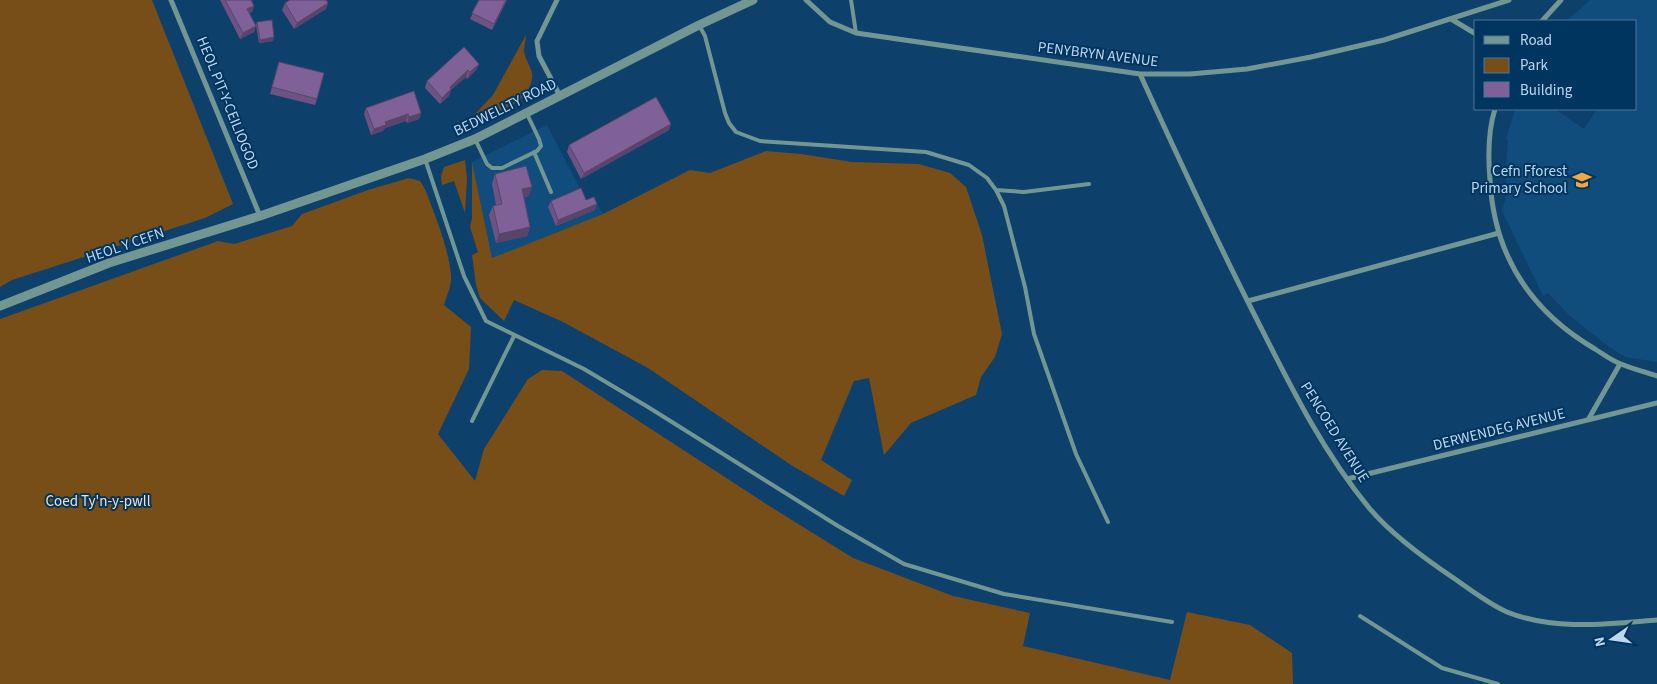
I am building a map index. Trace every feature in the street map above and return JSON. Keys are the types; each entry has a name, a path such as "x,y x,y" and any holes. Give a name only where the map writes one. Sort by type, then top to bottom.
{"street":[{"name":"HEOL PIT-Y-CEILIOGOD","path":"171,0 260,216"},
{"path":"557,0 537,41 539,56 560,96"},
{"name":"BEDWELLTY ROAD","path":"260,216 425,159 475,138 526,114 699,25 753,0"},
{"name":"PENYBRYN AVENUE","path":"806,0 830,22 856,33 1140,74 1190,74 1247,69 1310,58 1384,40 1509,0"},
{"path":"1543,20 1561,0"},
{"path":"1451,20 1474,33"},
{"name":"PENCOED AVENUE","path":"1140,74 1212,231 1316,431 1347,479 1371,510 1394,533 1437,568 1506,612 1539,622 1566,624 1601,625 1657,620"},
{"path":"1495,110 1488,156 1491,198 1507,257 1520,281 1538,304 1560,325 1584,343 1620,364 1657,376"},
{"name":"HEOL Y CEFN","path":"0,306 108,263 260,216"},
{"path":"1248,301 1499,233"},
{"path":"1588,420 1620,364"},
{"name":"DERWENDEG AVENUE","path":"1347,479 1657,403"}],"lane":[{"path":"851,0 856,33"},
{"path":"699,25 705,36 725,113 736,132 760,142 926,152 969,165 987,178 1004,206 1034,334 1072,445 1108,522"},
{"path":"475,138 487,164 492,168 502,168 534,152 541,146 526,114"},
{"path":"534,152 551,192"},
{"path":"425,159 464,276 475,302 486,321 584,370 624,393 838,526 904,564 1004,594 1172,622"},
{"path":"996,190 1024,192 1089,184"},
{"path":"472,421 514,336"},
{"path":"1360,616 1442,668 1498,684"}],"shaded area":[{"name":"Cefn Fforest Primary School","path":"1590,0 1657,0 1657,362 1625,357 1605,344 1568,314 1548,293 1543,296 1502,211 1507,193 1508,140 1506,139 1515,110 1556,110 1584,129 1596,110 1637,110 1637,20 1568,20"},
{"path":"547,125 587,202 595,199 603,214 492,258 472,162"}],"green space":[{"path":"0,0 152,0 233,204 205,218 12,280 0,287"},
{"path":"526,35 524,51 532,77 530,86 525,94 516,103 459,131 493,95"},
{"path":"766,151 852,162 919,164 950,173 966,187 982,235 1002,334 995,357 981,377 976,395 911,423 884,455 869,378 854,381 821,460 852,480 844,496 791,465 648,368 563,322 514,300 504,321 480,298 476,285 472,255 478,252 470,227 472,218 472,162 492,258 603,214 690,170 710,173"},
{"path":"465,160 467,178 465,213 454,181 442,185 441,176 444,167"},
{"name":"Coed Ty'n-y-pwll","path":"409,178 420,181 425,189 444,242 451,279 444,305 471,327 469,369 438,434 475,481 484,449 528,379 542,370 562,371 853,558 953,596 1030,613 1023,646 1170,680 1187,612 1250,625 1292,653 1293,684 0,684 0,319 218,241 234,244 292,226 302,214 368,190"}],"building":[{"path":"225,0 251,0 254,6 247,9 256,26 243,33"},
{"path":"290,0 326,0 328,3 297,23 285,3"},
{"path":"479,0 506,0 494,24 472,13"},
{"path":"272,20 274,37 260,40 257,22"},
{"path":"464,47 479,64 470,72 468,70 450,87 451,89 442,98 427,81"},
{"path":"279,62 324,73 317,99 272,87"},
{"path":"414,91 421,113 409,117 408,114 385,122 386,125 374,129 366,108"},
{"path":"656,97 671,124 584,173 569,145"},
{"path":"526,166 532,187 522,189 530,227 499,234 493,206 502,204 495,174"},
{"path":"581,188 586,200 594,197 597,204 558,220 551,201"}],"place":[{"name":"Cefn Fforest Primary School","path":"1582,180"}]}
